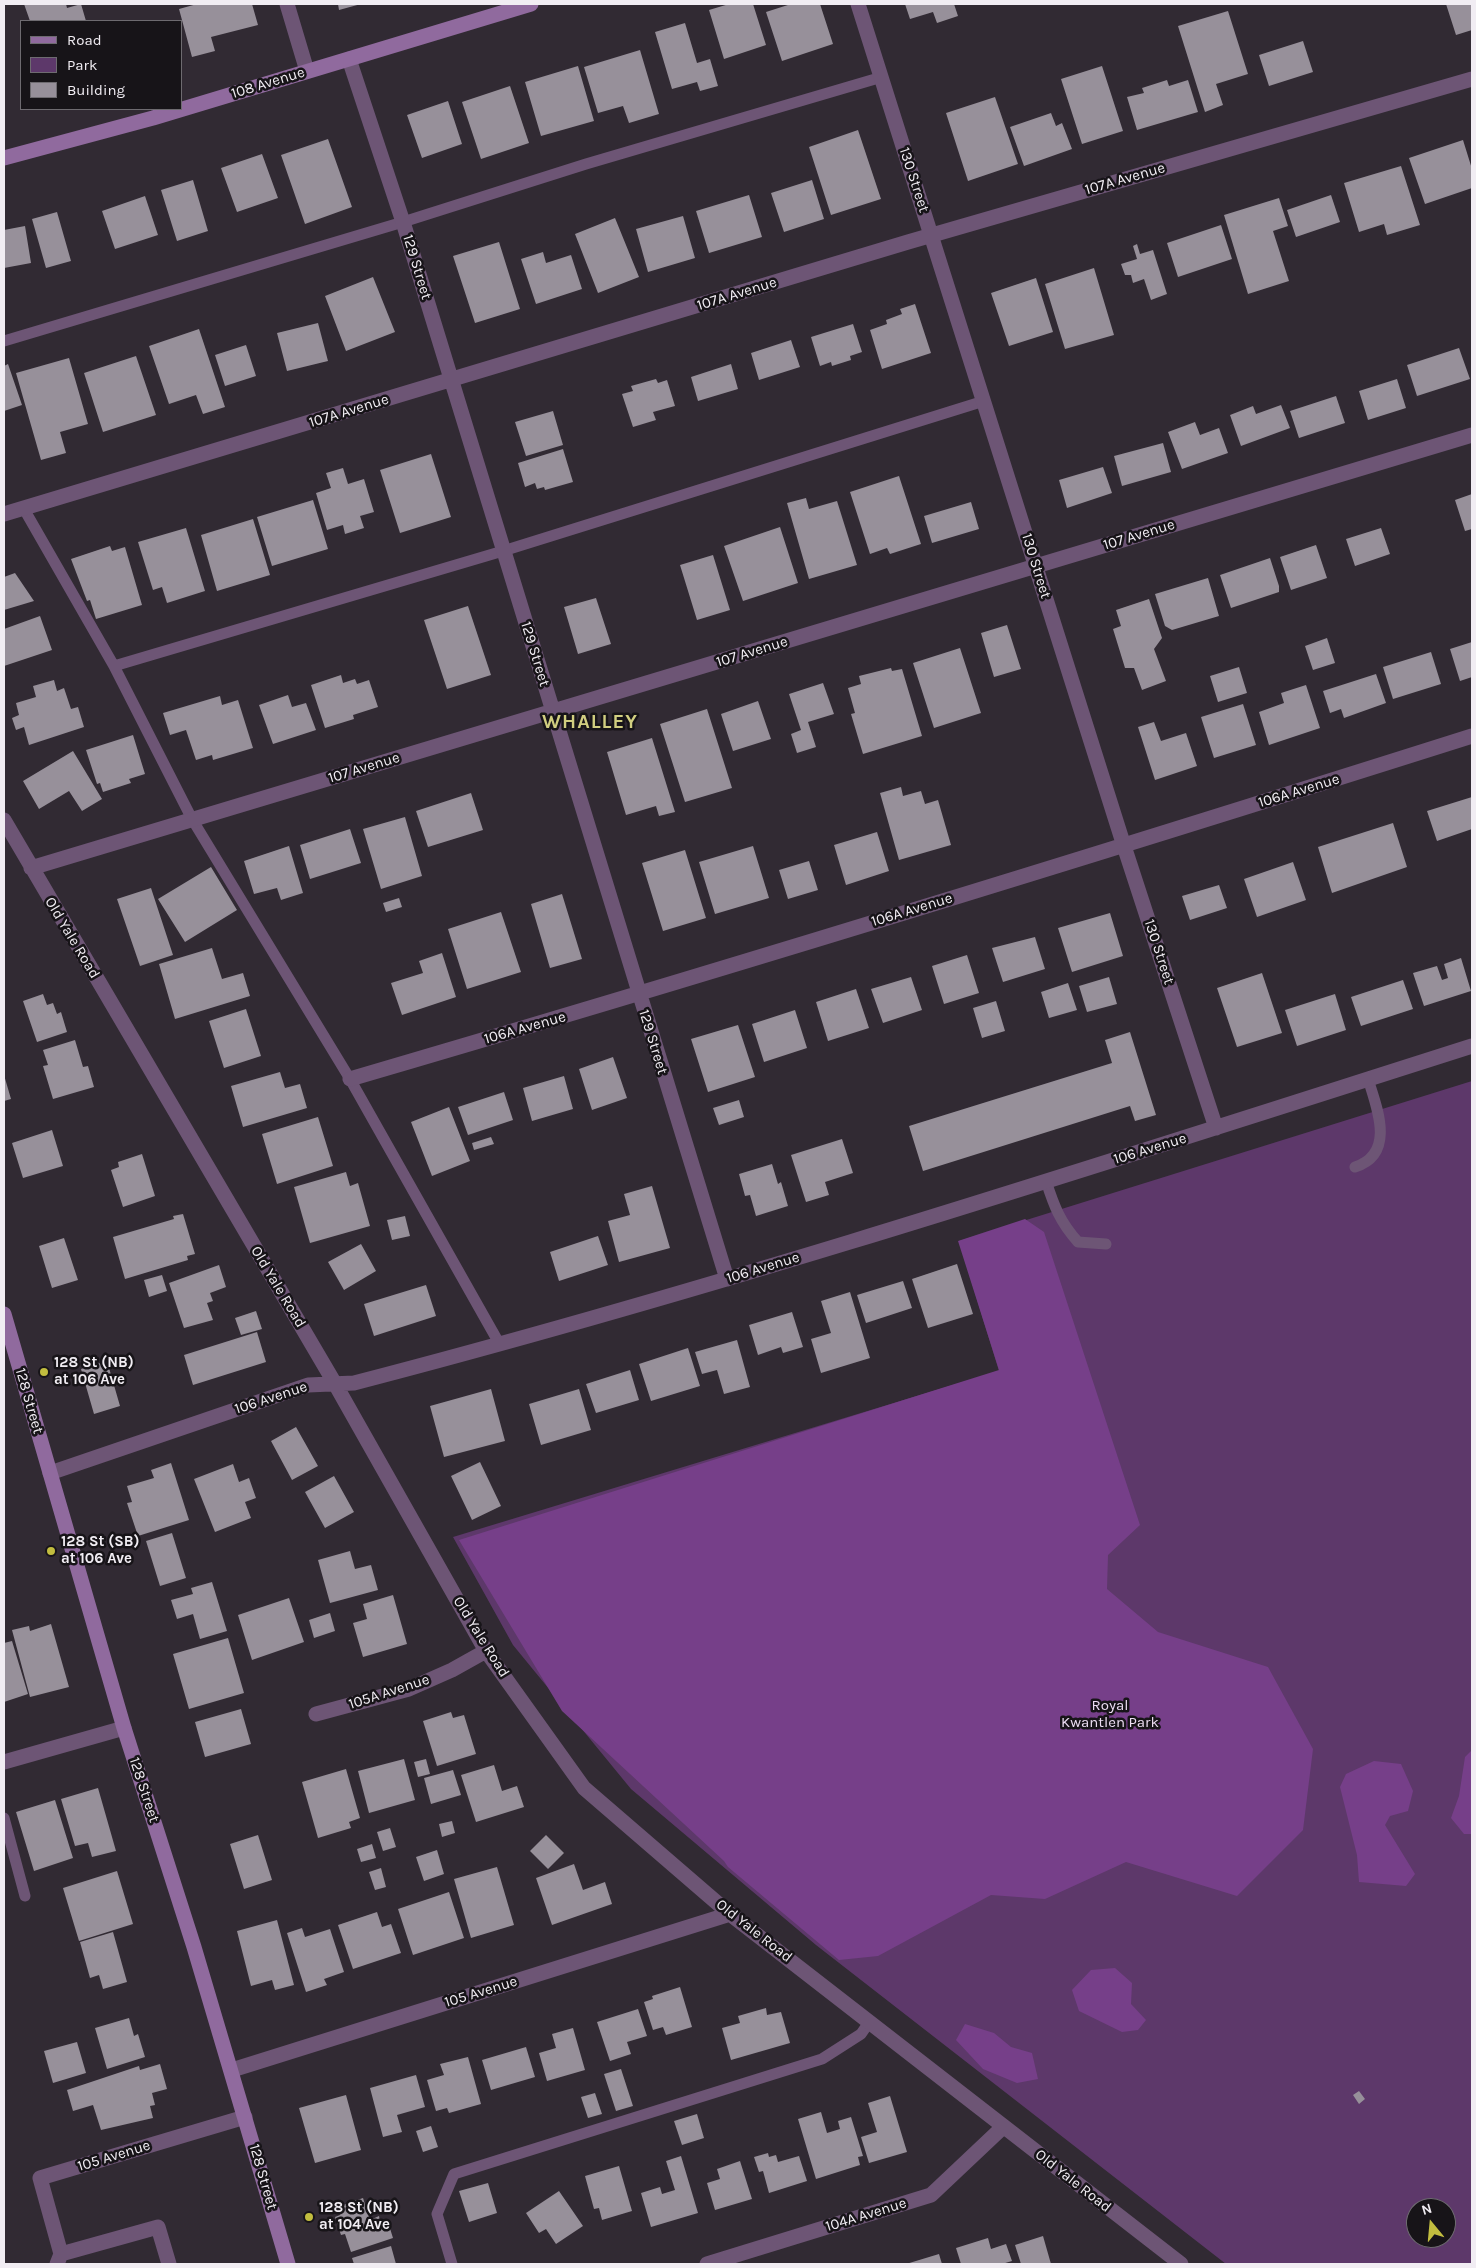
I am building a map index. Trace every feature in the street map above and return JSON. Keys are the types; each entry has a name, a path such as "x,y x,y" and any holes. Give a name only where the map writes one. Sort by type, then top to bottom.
{"main road":[{"name":"108 Avenue","path":"182,109 530,4"},
{"name":"108 Avenue","path":"4,158 179,110"},
{"name":"128 Street","path":"4,1314 124,1728 232,2070 288,2264"}],"street":[{"path":"287,4 307,71"},
{"name":"130 Street","path":"858,4 1124,846 1216,1128"},
{"name":"129 Street","path":"349,59 403,222 727,1279"},
{"name":"107A Avenue","path":"4,514 932,235 1472,79"},
{"name":"107 Avenue","path":"31,868 1472,435"},
{"name":"106A Avenue","path":"350,1079 639,994 1124,846 1472,736"},
{"name":"Old Yale Road","path":"4,820 334,1382 486,1651 584,1788 730,1914 870,2021 1178,2263"},
{"name":"106 Avenue","path":"50,1472 308,1385 334,1382 354,1383 727,1279 1216,1128 1472,1046"},
{"name":"105A Avenue","path":"316,1714 409,1689 452,1670 486,1651"},
{"path":"4,1762 124,1728"},
{"name":"105 Avenue","path":"232,2070 730,1914"},
{"name":"105 Avenue","path":"59,2259 40,2178 245,2117"},
{"name":"104A Avenue","path":"707,2264 931,2194 1003,2127"},
{"path":"59,2259 158,2227 169,2264"}],"lane":[{"path":"4,341 882,76"},
{"path":"114,666 503,550 984,401"},
{"path":"24,509 114,666 192,819 350,1079 499,1343"},
{"path":"1355,1167 1364,1164 1375,1153 1382,1135 1380,1119 1368,1079"},
{"path":"1046,1181 1054,1206 1064,1226 1078,1242 1106,1244"},
{"path":"4,1818 24,1896"},
{"path":"452,2264 437,2214 454,2174 822,2059 861,2034 870,2021"}],"green space":[{"name":"Royal Kwantlen Park","path":"1472,1081 1472,2264 1226,2264 816,1945 631,1789 513,1645 453,1537 999,1371 959,1241"},
{"path":"1025,1219 1044,1232 1140,1525 1108,1555 1107,1589 1158,1632 1268,1667 1313,1749 1303,1830 1237,1896 1126,1862 1045,1899 991,1895 878,1956 839,1960 728,1867 724,1861 562,1711 459,1540 999,1370 958,1241"},
{"path":"1472,1750 1472,1834 1464,1834 1451,1818 1459,1796 1465,1757"},
{"path":"1374,1761 1401,1764 1413,1791 1408,1811 1390,1816 1385,1825 1415,1874 1406,1886 1359,1882 1357,1855 1340,1787 1346,1774"},
{"path":"1115,1968 1132,1983 1131,2004 1146,2020 1138,2030 1122,2032 1079,2011 1072,1990 1091,1970"},
{"path":"965,2024 994,2033 1011,2047 1032,2053 1038,2079 1017,2083 983,2069 956,2040"}],"building":[{"path":"24,4 66,4 67,8 81,4 86,20 30,20"},
{"path":"197,4 252,4 258,25 211,37 215,51 192,57 179,9"},
{"path":"338,4 361,4 339,10"},
{"path":"729,4 753,4 766,45 724,59 709,10"},
{"path":"791,4 820,4 833,44 782,61 766,12"},
{"path":"905,4 954,4 958,16 937,23 933,12 910,19"},
{"path":"1446,4 1472,4 1472,30 1456,35"},
{"path":"1228,11 1248,74 1216,84 1223,105 1205,112 1178,26"},
{"path":"685,23 697,63 710,59 718,86 700,91 697,82 672,89 655,32"},
{"path":"1303,41 1313,72 1269,86 1259,55"},
{"path":"640,50 659,114 629,123 623,106 598,113 584,67"},
{"path":"578,66 594,121 541,136 525,82"},
{"path":"1102,66 1123,131 1082,144 1061,79"},
{"path":"1167,80 1169,86 1188,80 1198,112 1137,130 1127,97 1144,93 1142,88"},
{"path":"510,86 529,143 481,159 462,102"},
{"path":"995,97 1018,164 968,181 946,113"},
{"path":"448,101 462,144 422,158 407,115"},
{"path":"1051,113 1056,126 1062,123 1072,149 1024,166 1010,127"},
{"path":"858,130 881,199 831,215 809,147"},
{"path":"328,139 352,207 305,224 281,155"},
{"path":"1463,140 1472,169 1472,188 1425,204 1409,158"},
{"path":"262,154 278,198 237,212 221,168"},
{"path":"1401,166 1420,225 1387,235 1384,224 1359,232 1344,183"},
{"path":"193,180 208,231 177,241 161,190"},
{"path":"812,180 824,219 784,232 771,193"},
{"path":"749,195 762,237 709,253 696,211"},
{"path":"1331,195 1340,222 1296,237 1287,210"},
{"path":"145,196 158,235 115,249 102,211"},
{"path":"1279,198 1288,226 1273,231 1289,281 1248,294 1224,215"},
{"path":"57,212 71,261 46,268 32,219"},
{"path":"683,216 695,258 648,272 636,229"},
{"path":"615,218 639,277 598,293 575,234"},
{"path":"1221,225 1232,259 1178,277 1167,243"},
{"path":"25,226 31,263 4,268 4,230"},
{"path":"499,242 520,309 475,323 453,256"},
{"path":"1137,244 1140,254 1153,250 1167,294 1151,300 1144,279 1133,283 1131,275 1125,275 1121,264 1137,259 1133,246"},
{"path":"543,252 546,263 571,255 582,289 536,304 521,259"},
{"path":"1094,268 1114,335 1065,349 1045,284"},
{"path":"373,277 395,332 346,351 325,296"},
{"path":"1036,278 1053,332 1009,346 991,293"},
{"path":"915,304 931,353 882,369 870,330 887,324 886,320 902,314 900,309"},
{"path":"318,323 328,361 287,371 277,333"},
{"path":"853,324 862,352 850,356 851,360 832,366 831,362 820,366 811,337"},
{"path":"199,329 225,407 203,414 196,395 169,404 149,346"},
{"path":"791,340 800,367 759,380 751,353"},
{"path":"246,345 256,376 225,386 215,355"},
{"path":"1459,348 1470,379 1417,396 1407,365"},
{"path":"136,356 156,415 103,432 84,373"},
{"path":"69,358 88,424 60,432 66,453 41,460 16,373"},
{"path":"8,364 22,405 4,411 4,366"},
{"path":"731,364 738,389 698,401 691,377"},
{"path":"656,379 658,383 667,380 675,406 653,412 656,420 633,427 622,394 633,391 631,386"},
{"path":"1397,379 1406,408 1368,420 1359,391"},
{"path":"1336,396 1345,423 1299,438 1290,411"},
{"path":"1281,405 1290,428 1241,446 1230,415 1253,406 1256,414"},
{"path":"553,411 563,445 526,456 515,422"},
{"path":"1195,422 1200,435 1219,428 1228,453 1182,469 1168,432"},
{"path":"1163,443 1171,472 1122,486 1114,456"},
{"path":"563,449 573,482 545,490 544,487 537,489 535,483 525,487 518,463"},
{"path":"431,454 451,517 400,533 380,470"},
{"path":"1103,467 1112,493 1067,508 1059,480"},
{"path":"343,468 348,484 364,479 374,512 360,516 364,528 345,534 343,525 327,530 316,493 331,488 326,473"},
{"path":"899,476 921,544 890,554 887,548 870,554 850,492"},
{"path":"1472,494 1472,529 1465,531 1455,500"},
{"path":"806,498 809,509 837,501 857,565 809,579 787,503"},
{"path":"313,500 328,549 272,566 257,517"},
{"path":"971,502 979,529 932,543 924,516"},
{"path":"253,519 270,575 217,591 201,535"},
{"path":"780,527 798,583 743,601 724,546"},
{"path":"186,528 205,591 167,603 162,587 153,590 138,542"},
{"path":"1381,528 1390,554 1355,566 1346,539"},
{"path":"1316,545 1327,578 1291,590 1280,557"},
{"path":"110,546 112,551 125,547 142,605 96,619 90,600 87,601 71,559"},
{"path":"713,555 730,610 697,620 680,565"},
{"path":"1270,558 1279,586 1279,592 1231,608 1220,575"},
{"path":"15,573 34,601 4,610 4,577"},
{"path":"1208,578 1219,616 1172,630 1165,626 1155,594"},
{"path":"596,598 611,644 578,654 564,607"},
{"path":"1149,599 1162,638 1154,649 1166,681 1142,690 1134,668 1125,668 1113,629 1121,626 1116,610"},
{"path":"468,606 491,675 447,689 424,620"},
{"path":"40,616 52,650 4,666 4,629"},
{"path":"1007,625 1021,669 994,677 981,633"},
{"path":"1327,638 1335,663 1313,670 1305,646"},
{"path":"1472,642 1472,677 1460,681 1450,649"},
{"path":"960,648 981,713 934,728 913,663"},
{"path":"1431,652 1441,684 1393,699 1383,667"},
{"path":"1239,667 1247,693 1218,702 1210,676"},
{"path":"891,668 892,671 902,669 922,736 863,754 851,714 855,713 848,688 861,684 859,676"},
{"path":"1376,674 1386,703 1344,718 1341,709 1330,713 1323,691"},
{"path":"341,675 343,683 355,679 357,684 369,680 378,707 353,715 354,719 325,728 311,685"},
{"path":"54,680 57,691 64,688 71,709 78,707 84,727 29,745 24,727 16,730 12,718 19,715 16,703 36,697 33,686"},
{"path":"823,683 834,714 808,722 816,747 797,753 791,734 801,730 789,694"},
{"path":"1306,685 1320,728 1269,745 1259,712 1284,703 1281,693"},
{"path":"288,695 292,707 306,703 316,730 273,744 259,705"},
{"path":"220,696 222,705 238,700 253,748 213,760 212,755 196,760 186,730 170,735 163,713"},
{"path":"758,701 771,739 733,751 721,714"},
{"path":"1243,704 1256,745 1214,758 1201,717"},
{"path":"707,709 732,788 685,802 660,724"},
{"path":"1154,722 1161,741 1186,733 1197,766 1155,780 1138,727"},
{"path":"133,735 145,774 129,779 131,783 103,792 100,783 97,784 86,750"},
{"path":"652,738 675,812 659,816 656,806 626,815 607,752"},
{"path":"73,751 102,799 82,811 69,791 39,809 23,781"},
{"path":"901,787 903,796 921,791 925,804 938,800 951,845 899,860 880,793"},
{"path":"471,793 483,830 428,847 416,811"},
{"path":"1472,797 1472,829 1437,841 1427,811"},
{"path":"405,817 422,876 381,889 363,829"},
{"path":"1393,823 1407,867 1332,893 1318,847"},
{"path":"350,829 361,863 310,879 300,845"},
{"path":"877,832 889,871 846,885 834,845"},
{"path":"289,846 303,893 281,900 277,888 254,894 244,861"},
{"path":"753,846 769,898 715,914 699,862"},
{"path":"685,850 706,918 663,931 642,863"},
{"path":"809,861 818,890 788,899 779,870"},
{"path":"1293,862 1306,900 1257,917 1244,879"},
{"path":"211,867 237,910 185,942 158,899"},
{"path":"1219,885 1227,908 1190,920 1182,896"},
{"path":"151,888 173,955 140,966 117,899"},
{"path":"562,894 582,959 550,968 531,904"},
{"path":"399,898 402,907 386,912 383,903"},
{"path":"501,912 521,972 467,989 448,929"},
{"path":"1110,913 1123,956 1072,972 1058,928"},
{"path":"1035,937 1045,969 1003,982 992,948"},
{"path":"212,948 222,979 243,973 250,996 175,1019 159,964"},
{"path":"442,953 456,997 402,1015 391,983 423,973 419,961"},
{"path":"967,955 979,993 944,1004 932,966"},
{"path":"1461,958 1471,991 1424,1006 1413,973 1437,966 1442,980 1448,978 1444,964"},
{"path":"1262,973 1282,1033 1237,1047 1217,988"},
{"path":"911,977 922,1010 883,1023 871,989"},
{"path":"1109,977 1117,1004 1087,1012 1079,986"},
{"path":"1403,980 1413,1009 1361,1026 1351,997"},
{"path":"1068,983 1077,1010 1049,1018 1041,992"},
{"path":"856,989 869,1028 828,1041 816,1002"},
{"path":"43,994 47,1005 53,1003 57,1014 61,1012 67,1032 37,1042 23,1001"},
{"path":"1335,994 1346,1030 1297,1046 1285,1010"},
{"path":"996,1001 1005,1031 982,1038 973,1008"},
{"path":"246,1009 261,1056 224,1068 209,1021"},
{"path":"795,1010 807,1048 764,1062 752,1024"},
{"path":"738,1025 755,1077 708,1092 691,1039"},
{"path":"1130,1032 1156,1115 1135,1121 1130,1106 923,1171 909,1126 1112,1063 1105,1040"},
{"path":"75,1040 83,1067 88,1066 94,1087 53,1099 43,1066 48,1065 43,1050"},
{"path":"613,1057 627,1098 592,1110 579,1069"},
{"path":"280,1072 285,1088 300,1084 307,1108 243,1127 231,1086"},
{"path":"4,1075 11,1099 4,1101"},
{"path":"564,1076 573,1109 532,1121 523,1088"},
{"path":"504,1092 513,1120 468,1135 458,1107"},
{"path":"739,1100 744,1117 719,1125 713,1108"},
{"path":"449,1107 470,1161 432,1176 411,1122"},
{"path":"318,1117 333,1166 277,1184 262,1134"},
{"path":"52,1130 63,1166 23,1178 12,1143"},
{"path":"491,1137 494,1144 474,1150 472,1143"},
{"path":"842,1139 853,1173 825,1182 829,1195 806,1202 791,1155"},
{"path":"142,1154 155,1196 123,1207 111,1170 119,1167 118,1162"},
{"path":"772,1164 778,1184 781,1182 788,1206 756,1216 750,1195 745,1196 739,1174"},
{"path":"346,1172 350,1186 358,1183 370,1226 310,1243 294,1187"},
{"path":"652,1186 670,1248 619,1262 608,1221 630,1215 624,1194"},
{"path":"183,1214 195,1254 187,1256 188,1260 125,1279 113,1237 174,1219 173,1216"},
{"path":"405,1216 410,1236 392,1240 387,1220"},
{"path":"598,1236 608,1265 559,1281 550,1252"},
{"path":"64,1238 78,1280 52,1288 39,1246"},
{"path":"361,1244 376,1271 344,1290 328,1262"},
{"path":"957,1264 973,1314 928,1328 912,1279"},
{"path":"219,1265 226,1287 210,1293 213,1301 207,1303 213,1320 184,1328 169,1283"},
{"path":"162,1275 167,1291 149,1297 144,1280"},
{"path":"903,1281 912,1308 866,1323 857,1295"},
{"path":"426,1285 436,1316 374,1336 364,1304"},
{"path":"850,1292 870,1358 821,1373 811,1339 831,1333 821,1301"},
{"path":"256,1311 262,1329 241,1335 235,1318"},
{"path":"792,1312 803,1347 783,1353 781,1347 758,1355 749,1325"},
{"path":"257,1332 266,1362 193,1385 184,1355"},
{"path":"737,1340 750,1387 724,1394 717,1370 702,1374 695,1352"},
{"path":"688,1348 700,1386 651,1401 639,1364"},
{"path":"107,1361 120,1406 94,1414 81,1369"},
{"path":"630,1370 639,1400 596,1413 586,1384"},
{"path":"491,1389 505,1441 444,1457 430,1406"},
{"path":"579,1389 591,1430 541,1445 529,1404"},
{"path":"296,1427 318,1466 292,1480 271,1441"},
{"path":"480,1462 501,1506 472,1520 451,1476"},
{"path":"171,1463 189,1520 138,1536 127,1503 132,1502 127,1486 154,1478 151,1470"},
{"path":"233,1464 239,1482 249,1478 256,1498 245,1502 251,1518 215,1532 194,1479"},
{"path":"334,1476 354,1512 325,1528 305,1492"},
{"path":"172,1533 186,1578 160,1586 146,1541"},
{"path":"350,1551 355,1569 371,1565 378,1590 330,1603 318,1560"},
{"path":"212,1582 227,1631 200,1639 193,1614 177,1619 171,1600 193,1594 191,1588"},
{"path":"393,1595 407,1644 363,1657 353,1623 367,1619 363,1604"},
{"path":"289,1598 304,1642 252,1660 238,1615"},
{"path":"330,1613 335,1631 314,1638 309,1620"},
{"path":"51,1624 69,1687 30,1697 12,1630 29,1626 30,1631"},
{"path":"228,1638 244,1693 189,1709 173,1654"},
{"path":"12,1641 28,1694 4,1702 4,1643"},
{"path":"241,1709 251,1744 205,1757 195,1722"},
{"path":"451,1712 453,1718 464,1715 476,1754 437,1766 423,1721"},
{"path":"404,1759 415,1800 369,1813 358,1771"},
{"path":"426,1759 430,1774 418,1777 414,1762"},
{"path":"494,1765 502,1791 517,1786 524,1807 476,1822 461,1775"},
{"path":"346,1769 360,1818 349,1822 351,1828 318,1838 302,1782"},
{"path":"453,1770 461,1795 431,1804 424,1778"},
{"path":"98,1788 116,1851 92,1857 88,1843 75,1846 61,1799"},
{"path":"55,1800 73,1858 34,1871 16,1812"},
{"path":"452,1821 455,1833 442,1837 439,1824"},
{"path":"390,1828 396,1847 383,1851 377,1832"},
{"path":"258,1835 272,1880 244,1889 230,1844"},
{"path":"546,1835 564,1853 548,1869 530,1851"},
{"path":"372,1844 376,1858 361,1862 357,1849"},
{"path":"437,1850 444,1874 424,1881 416,1857"},
{"path":"574,1864 583,1890 605,1882 612,1904 552,1925 536,1878"},
{"path":"497,1867 514,1925 471,1938 454,1879"},
{"path":"381,1868 386,1887 375,1890 369,1872"},
{"path":"117,1871 133,1924 79,1941 63,1888"},
{"path":"449,1892 464,1938 413,1955 398,1909"},
{"path":"377,1912 382,1927 391,1924 401,1953 353,1969 338,1925"},
{"path":"277,1920 294,1985 275,1990 272,1980 251,1986 237,1931"},
{"path":"302,1928 305,1937 330,1929 344,1972 324,1979 327,1985 306,1992 287,1933"},
{"path":"113,1932 127,1982 103,1989 99,1975 90,1978 80,1942"},
{"path":"680,1987 692,2027 666,2035 663,2027 653,2030 644,2002 653,1999 652,1996"},
{"path":"766,2008 767,2015 781,2012 790,2043 731,2060 722,2028 740,2023 738,2016"},
{"path":"638,2009 647,2036 627,2042 631,2054 610,2061 597,2022"},
{"path":"129,2018 134,2036 138,2034 145,2057 107,2069 95,2028"},
{"path":"573,2028 585,2070 547,2081 539,2053 556,2048 552,2034"},
{"path":"77,2042 86,2073 53,2083 44,2051"},
{"path":"526,2047 535,2077 491,2090 482,2060"},
{"path":"468,2057 481,2104 449,2113 447,2108 436,2111 427,2080 444,2075 440,2064"},
{"path":"160,2064 167,2089 152,2093 155,2105 150,2106 153,2118 101,2130 93,2105 73,2111 67,2090 139,2066 140,2070"},
{"path":"621,2069 633,2106 616,2111 604,2074"},
{"path":"416,2075 425,2107 397,2115 402,2132 383,2137 370,2088"},
{"path":"1359,2091 1365,2099 1359,2104 1353,2095"},
{"path":"595,2093 602,2114 588,2118 581,2097"},
{"path":"346,2095 361,2150 315,2163 299,2108"},
{"path":"890,2096 907,2152 869,2163 861,2137 877,2132 868,2103"},
{"path":"821,2112 827,2133 840,2129 838,2121 851,2117 863,2156 858,2157 860,2165 816,2179 798,2119"},
{"path":"697,2114 704,2138 682,2145 674,2121"},
{"path":"431,2126 438,2147 423,2152 416,2131"},
{"path":"768,2153 769,2157 776,2155 778,2162 799,2156 807,2181 769,2193 763,2171 759,2172 754,2157"},
{"path":"681,2156 698,2213 651,2227 641,2193 660,2187 662,2194 675,2190 666,2161"},
{"path":"740,2161 752,2199 715,2210 707,2183 720,2179 717,2169"},
{"path":"619,2166 632,2211 602,2220 599,2208 594,2209 585,2176"},
{"path":"488,2183 497,2213 469,2222 459,2191"},
{"path":"559,2191 583,2226 556,2244 546,2229 539,2233 526,2213"},
{"path":"363,2198 370,2220 379,2216 380,2221 387,2219 393,2238 351,2252 345,2234 341,2235 335,2217 340,2215 337,2207"},
{"path":"1043,2236 1051,2264 1021,2264 1015,2245"},
{"path":"988,2238 991,2249 1006,2244 1012,2261 1002,2264 961,2264 956,2248"},
{"path":"391,2246 396,2264 354,2264 352,2258"},
{"path":"939,2254 942,2264 906,2264"}],"place":[{"name":"128 St (NB) at 106 Ave","path":"44,1372"},
{"name":"128 St (SB) at 106 Ave","path":"51,1551"},
{"name":"128 St (NB) at 104 Ave","path":"309,2217"}],"district":[{"name":"WHALLEY","path":"590,722"}]}
